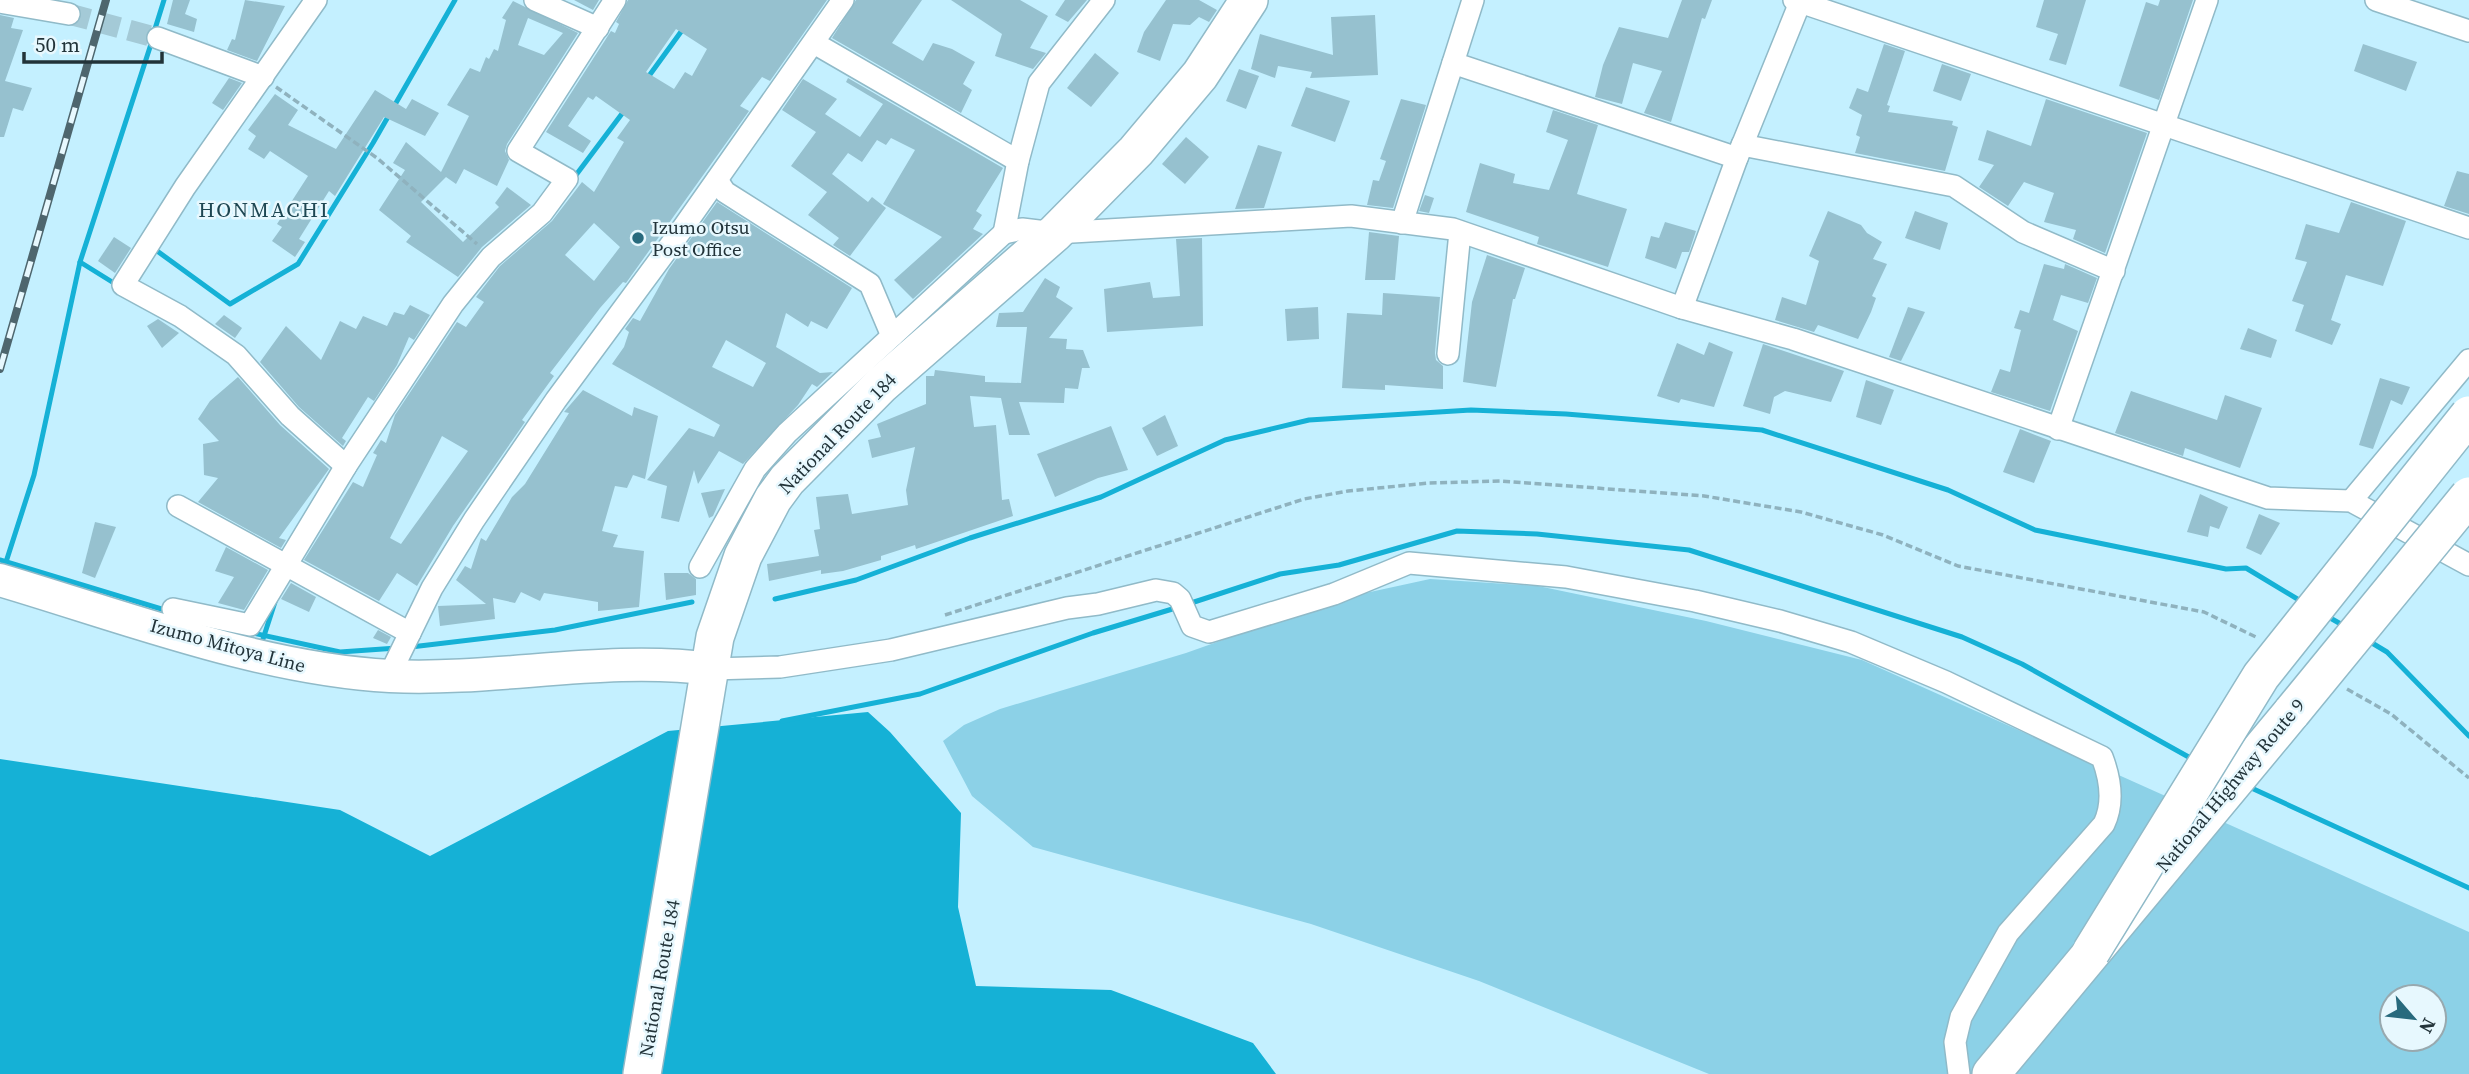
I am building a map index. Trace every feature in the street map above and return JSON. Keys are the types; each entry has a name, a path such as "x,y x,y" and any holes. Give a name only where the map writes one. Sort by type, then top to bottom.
{"highway":[{"name":"National Route 184","path":"642,1074 723,607 743,556 773,499 787,480 881,385 1055,233 1136,151 1200,75 1250,0"},
{"path":"2091,952 2261,676 2469,415"},
{"name":"National Highway Route 9","path":"1991,1074 2469,496"},
{"path":"2292,712 2469,531"}],"main road":[{"name":"Izumo Mitoya Line","path":"0,580 250,654 307,667 389,676 467,677 611,664 663,663 708,685"}],"street":[{"path":"316,0 185,187 124,285 180,316 236,355 290,416 346,466"},
{"path":"535,0 598,28"},
{"path":"173,609 250,625 346,466 453,304 491,257 542,213 568,179 518,151 615,0"},
{"path":"389,676 432,588 489,498 556,400 717,180 843,0"},
{"path":"1004,233 1018,161 1040,83 1104,0"},
{"path":"1402,223 1473,0"},
{"path":"2058,429 2207,0"},
{"path":"2376,0 2469,32"},
{"path":"1682,308 1798,1 2469,228"},
{"path":"0,2 69,14"},
{"path":"158,38 263,77"},
{"path":"814,43 1018,161"},
{"path":"1453,63 1740,152 1954,186 2023,232 2114,271"},
{"path":"717,180 725,192 870,284 892,336"},
{"path":"700,567 755,468 787,433 1004,233 1022,229 1055,233 1351,216 1460,232 1682,308 1793,339 2267,498 2351,502 2469,565"},
{"path":"1448,354 1460,232"},
{"path":"2351,502 2469,360"},
{"path":"178,506 410,633"},
{"path":"708,685 779,667 891,650 1156,590 1173,593 1192,626 1209,632 1334,594 1409,564 1566,577 1695,601 1780,621 1851,642 1946,681 2102,757 2106,768 2111,809 2104,824 2008,933 1961,1017 1955,1042 1959,1074"}],"path":[{"path":"263,77 377,158 491,257"}],"shaded area":[{"path":"1430,579 1538,586 1706,621 1862,660 2469,932 2469,1074 1709,1074 1479,981 1311,924 1033,847 972,796 943,741 964,725 1000,709 1186,653 1338,599"},
{"path":"868,712 890,732 961,813 958,907 976,986 1111,990 1253,1043 1276,1074 0,1074 0,759 340,810 430,856 668,731"}],"building":[{"path":"173,0 190,0 185,14 197,19 194,32 167,24"},
{"path":"245,0 285,6 257,61 227,50 232,39 235,40"},
{"path":"574,0 599,0 593,10"},
{"path":"628,0 827,0 770,81 762,77 740,106 749,111 626,283 623,282 600,308 550,373 554,376 522,420 525,422 453,526 417,586 397,573 379,601 304,560 353,482 363,487 377,455 373,453 381,440 386,443 395,415 457,322 466,327 484,302 476,297 500,266 552,221 582,182 594,192 624,142 617,138 630,120 596,96 593,100 588,97 568,126 591,141 583,153 546,132 611,31 615,33 619,24 616,22","holes":["676,29 707,49 692,76 685,72 674,89 646,72","594,223 620,247 594,281 565,255","442,436 468,451 401,544 390,538"]},
{"path":"856,0 922,0 892,43 923,61 933,43 952,49 975,62 963,84 972,90 961,113 832,38"},
{"path":"951,0 1020,0 1048,16 1030,48 1046,53 1033,69 995,56 1002,34"},
{"path":"1065,0 1087,0 1068,22 1055,15"},
{"path":"1166,0 1199,0 1217,10 1209,22 1199,17 1190,25 1173,24 1160,61 1137,52 1144,32"},
{"path":"1682,0 1712,0 1705,19 1702,18 1671,122 1644,113 1662,71 1633,63 1622,104 1595,97 1603,65 1619,27 1668,38"},
{"path":"2044,0 2086,0 2066,65 2049,60 2058,34 2036,27"},
{"path":"2160,0 2193,0 2159,100 2119,86 2146,2 2158,6"},
{"path":"513,1 578,33 507,144 505,151 509,160 497,186 464,169 456,184 446,177 421,202 463,242 499,207 495,203 507,187 531,205 482,247 458,277 406,242 411,236 379,210 405,170 393,163 406,142 441,172 469,116 447,105 470,68 480,72 486,57 489,59 494,49 498,51 506,20 502,18","holes":["528,18 563,33 544,55 518,45"]},
{"path":"0,15 14,18 11,28 23,30 5,81 32,88 23,111 13,108 4,137 0,137"},
{"path":"1375,15 1378,75 1310,78 1312,72 1278,66 1275,78 1251,69 1260,34 1333,55 1331,17"},
{"path":"1884,44 1905,51 1887,105 1890,106 1888,112 1953,121 1952,125 1958,127 1945,171 1855,153 1860,137 1856,135 1862,115 1849,108 1857,88 1868,92"},
{"path":"2363,44 2417,62 2406,91 2354,71"},
{"path":"1095,53 1119,73 1091,107 1067,88"},
{"path":"1942,64 1971,74 1961,101 1933,91"},
{"path":"1239,69 1259,76 1246,109 1226,101"},
{"path":"229,78 242,83 223,110 212,103"},
{"path":"848,78 1003,168 976,211 982,215 973,229 983,234 913,299 894,280 942,237 883,204 915,150 891,138 886,145 877,140 862,162 848,153 832,174 868,202 872,197 886,208 850,256 833,245 839,238 808,215 827,192 791,166 816,132 782,110 803,79 837,99 825,114 860,137 883,104 846,82"},
{"path":"1306,87 1350,101 1335,142 1291,126"},
{"path":"375,90 406,109 412,99 439,113 425,136 384,117 335,196 329,191 299,239 305,242 295,257 272,241 282,227 277,224 308,176 270,151 264,159 248,149 256,136 248,130 275,94 298,110 288,125 336,149"},
{"path":"1401,99 1426,105 1393,208 1367,205 1373,180 1379,181 1386,161 1380,159"},
{"path":"2046,99 2147,133 2105,253 2073,239 2076,230 2044,222 2054,193 2024,182 2008,206 1979,187 1994,165 1978,160 1987,130 2031,146"},
{"path":"1553,110 1598,125 1577,194 1627,209 1608,267 1537,244 1539,237 1466,212 1480,163 1515,174 1513,183 1549,190 1568,140 1546,132"},
{"path":"1186,137 1209,157 1185,184 1162,164"},
{"path":"1258,145 1282,152 1264,208 1235,209"},
{"path":"2457,171 2469,174 2469,214 2444,206"},
{"path":"1425,195 1434,198 1429,213 1419,211"},
{"path":"717,202 852,288 827,329 811,321 808,327 786,313 776,347 820,373 833,372 817,387 812,384 798,405 743,464 719,451 698,484 694,470 679,522 661,518 667,486 647,480 689,428 714,437 720,425 612,364 624,347 629,332 625,329 633,318 640,321 669,269","holes":["726,340 766,363 753,387 712,367"]},
{"path":"2351,202 2406,221 2383,286 2346,275 2331,320 2341,324 2332,345 2295,331 2304,305 2292,301 2307,262 2295,259 2306,224 2339,233"},
{"path":"1828,211 1861,225 1867,233 1882,242 1873,259 1887,264 1872,296 1876,298 1858,339 1818,325 1814,332 1775,320 1782,297 1806,305 1819,261 1809,256"},
{"path":"1915,211 1948,223 1940,250 1905,238"},
{"path":"1665,222 1696,231 1689,252 1682,252 1676,269 1645,258 1651,236 1659,238"},
{"path":"1369,232 1399,236 1395,280 1365,280"},
{"path":"114,237 131,248 115,273 98,261"},
{"path":"1202,238 1203,326 1107,332 1104,289 1150,282 1153,298 1180,296 1176,239"},
{"path":"1487,255 1525,268 1513,299 1496,387 1463,382 1472,302"},
{"path":"2044,264 2064,269 2065,264 2097,278 2088,303 2061,295 2053,320 2078,331 2050,411 1991,392 2000,369 2010,372 2021,330 2014,328 2020,310 2029,313"},
{"path":"1045,278 1060,287 1056,297 1073,308 1049,338 1067,339 1066,349 1083,350 1090,368 1082,368 1078,389 1065,388 1064,403 1019,402 1030,435 1009,435 1001,398 970,396 974,427 996,425 1002,500 1009,499 1013,516 916,549 915,545 881,556 881,560 843,571 821,574 821,570 769,581 767,564 819,556 814,530 820,529 816,497 848,494 852,514 908,505 906,490 915,447 872,458 868,440 881,437 877,424 926,404 926,376 934,376 935,370 985,376 985,382 1021,383 1027,327 996,327 999,313 1023,312"},
{"path":"1383,293 1440,297 1435,353 1436,360 1443,366 1443,389 1385,385 1385,390 1342,388 1347,313 1382,315"},
{"path":"410,305 430,315 414,340 409,337 397,365 374,401 368,397 342,438 346,441 343,446 299,407 260,362 286,326 321,360 340,321 356,329 363,316 387,326 394,312 404,315"},
{"path":"1318,307 1319,339 1287,341 1285,309"},
{"path":"1908,307 1925,312 1901,361 1889,357"},
{"path":"224,315 242,328 235,338 215,324"},
{"path":"158,319 179,333 162,348 147,326"},
{"path":"2248,328 2277,340 2271,358 2240,349"},
{"path":"1709,342 1733,352 1714,407 1681,399 1679,403 1657,396 1677,343 1704,355"},
{"path":"1763,344 1844,371 1831,402 1785,391 1774,397 1770,414 1743,406"},
{"path":"238,377 280,425 329,469 279,538 286,540 281,548 198,502 218,478 204,475 203,444 219,441 198,419 210,401"},
{"path":"2380,378 2410,387 2402,405 2391,400 2373,449 2359,445"},
{"path":"1866,380 1894,390 1881,425 1856,417"},
{"path":"583,390 632,416 634,407 658,416 645,479 633,475 627,488 615,486 602,531 618,535 613,547 644,551 639,607 598,611 598,602 544,593 540,601 521,592 515,603 493,598 495,619 440,626 438,606 486,604 456,580 465,566 471,569 481,538 486,541 512,497 525,484 569,413 564,412"},
{"path":"2131,391 2217,420 2225,395 2262,408 2240,468 2185,448 2183,456 2115,433"},
{"path":"1165,415 1178,446 1157,456 1142,428"},
{"path":"1111,426 1128,470 1098,478 1055,497 1037,454"},
{"path":"2020,429 2051,441 2034,483 2003,472"},
{"path":"725,489 713,516 709,518 701,493"},
{"path":"2200,494 2228,507 2219,529 2210,526 2208,537 2187,532"},
{"path":"2259,514 2280,523 2261,555 2246,548"},
{"path":"95,522 116,527 95,578 82,573"},
{"path":"226,547 268,570 244,610 218,603 234,577 215,571"},
{"path":"664,573 688,573 696,579 696,595 666,600"},
{"path":"291,583 316,597 309,612 281,599"},
{"path":"378,630 391,637 387,644 373,638"}],"waterway":[{"path":"154,32 164,0"},
{"path":"153,248 230,304 298,264 373,143 455,0"},
{"path":"646,80 683,29"},
{"path":"80,262 152,41"},
{"path":"573,179 624,111"},
{"path":"6,562 34,475 80,262 117,285"},
{"path":"775,599 856,580 970,538 1101,497 1225,440 1309,420 1471,410 1566,414 1762,430 1948,490 2035,530 2226,569 2246,568 2304,603"},
{"path":"1188,604 1280,574 1339,565 1457,531 1537,534 1689,550 1962,637 2022,664 2194,760"},
{"path":"0,560 168,611"},
{"path":"263,639 275,602"},
{"path":"411,647 555,630 692,602"},
{"path":"782,721 920,694 1093,633 1179,607"},
{"path":"2325,615 2346,627"},
{"path":"248,632 340,652 397,648"},
{"path":"2367,640 2387,652 2469,736"},
{"path":"2247,786 2469,888"}],"tunnel":[{"path":"69,14 158,38"}],"railway":[{"path":"0,369 106,0"}],"place":[{"name":"Izumo Otsu Post Office","path":"638,238"}],"district":[{"name":"HONMACHI","path":"264,210"}]}
